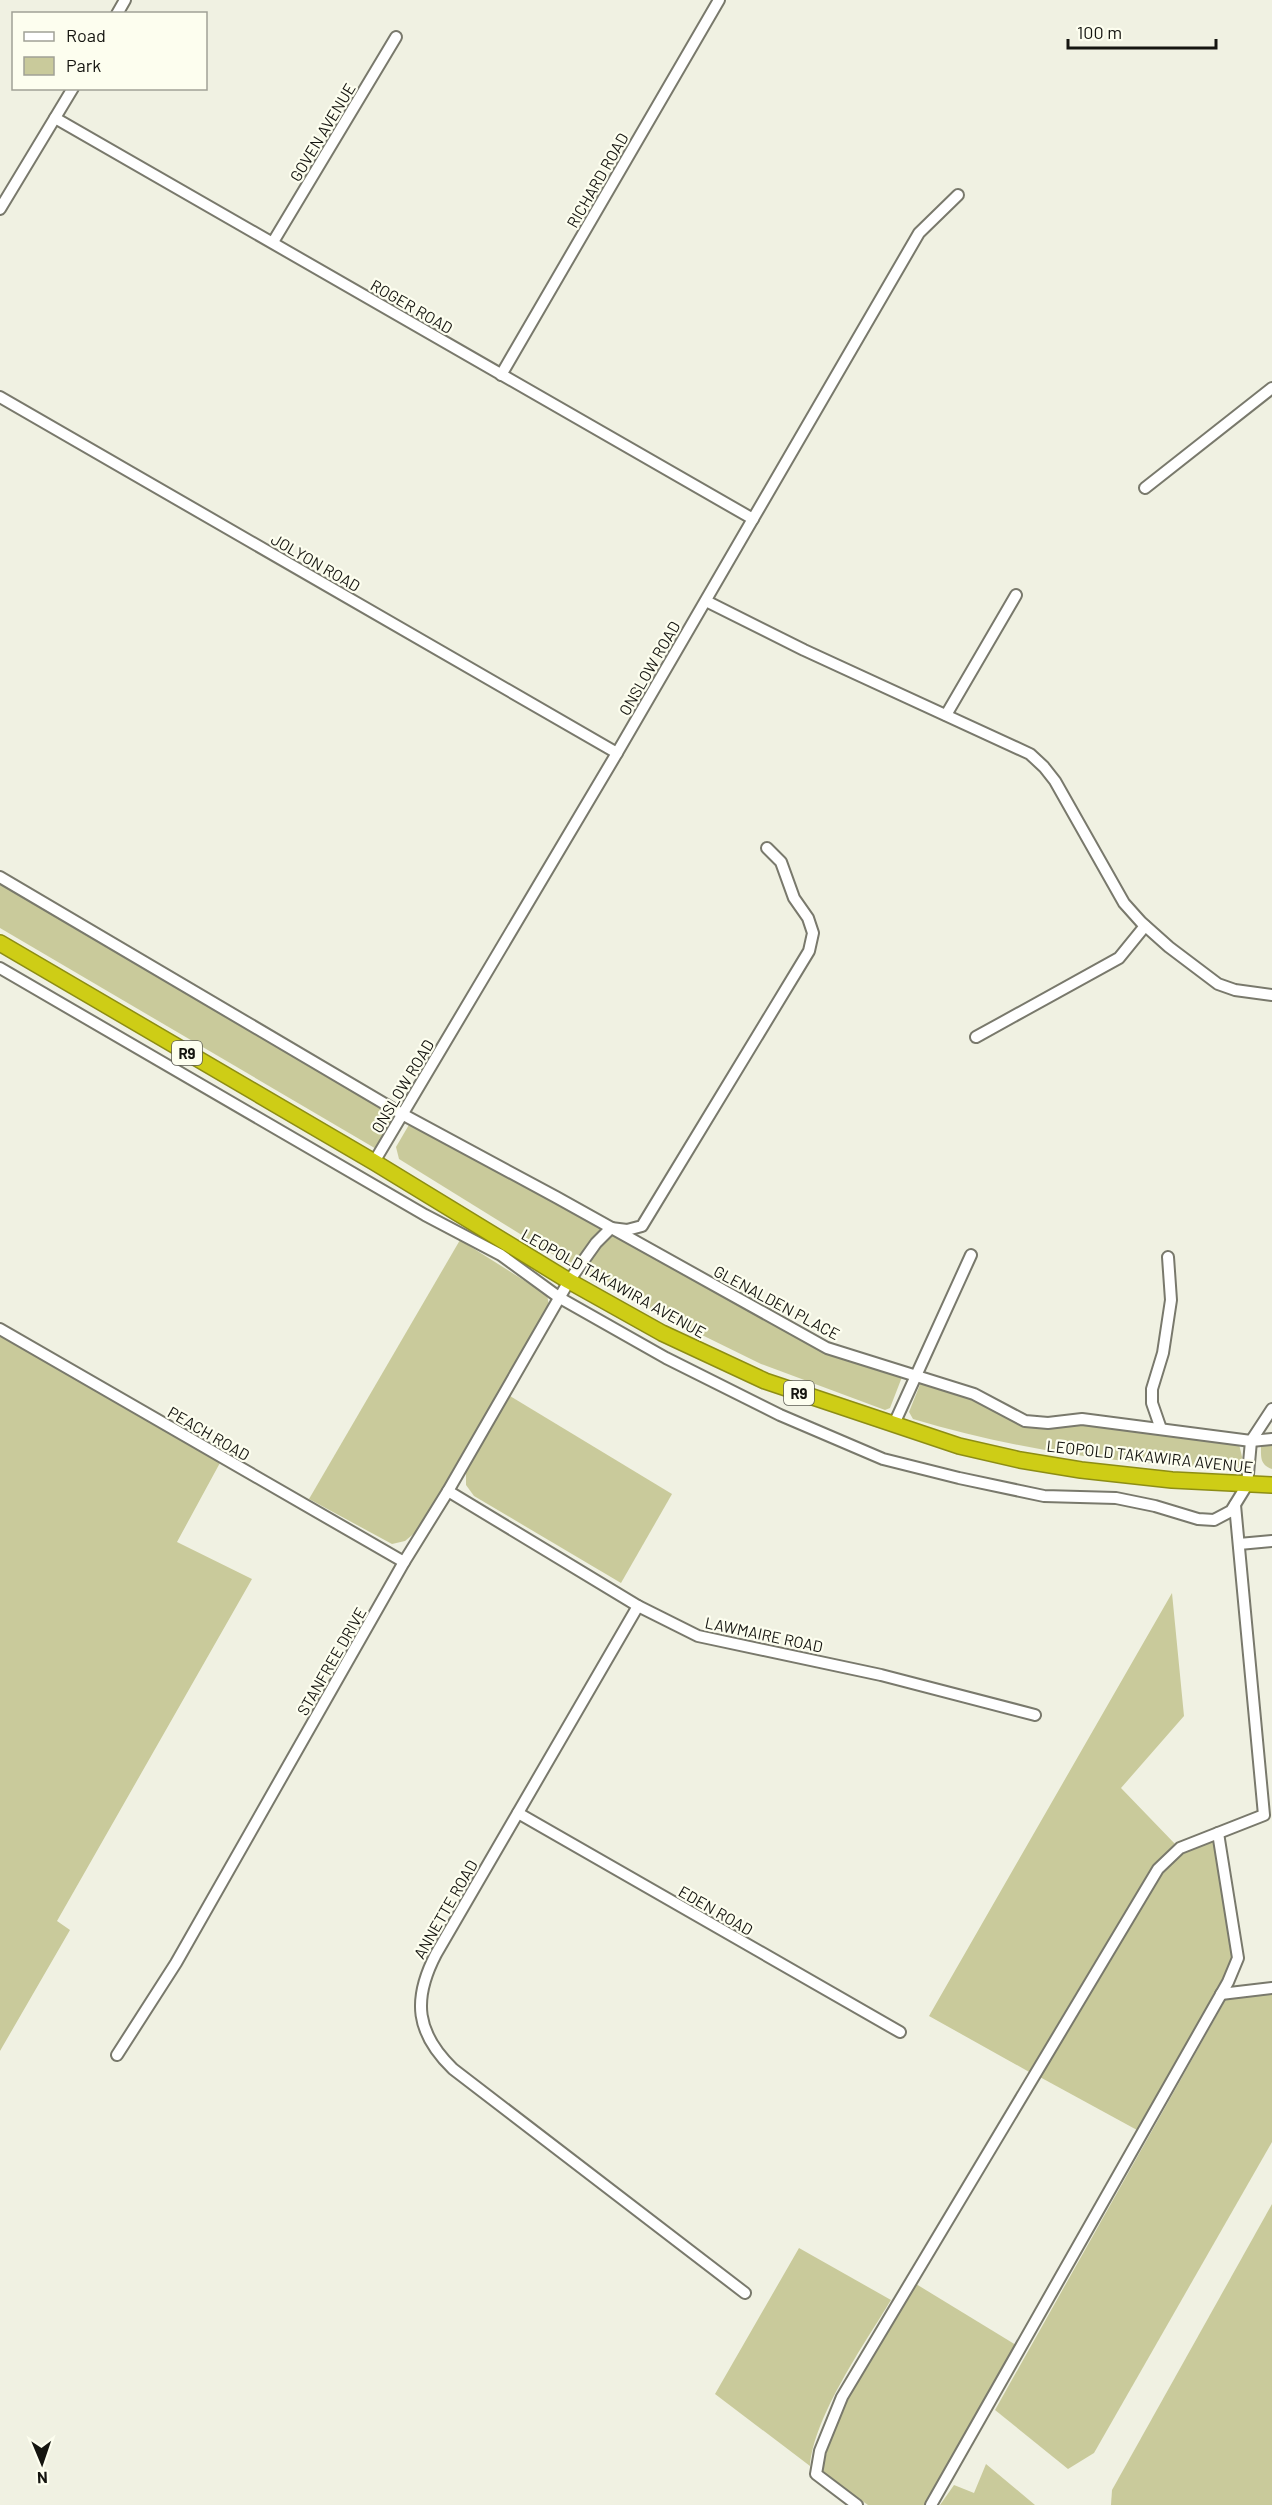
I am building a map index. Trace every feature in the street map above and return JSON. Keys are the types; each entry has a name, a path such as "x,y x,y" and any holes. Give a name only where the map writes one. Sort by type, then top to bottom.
{"highway":[{"name":"R9","path":"0,943 374,1162"},
{"name":"LEOPOLD TAKAWIRA AVENUE","path":"374,1162 569,1281 662,1333 765,1381 959,1446 1020,1460 1081,1470 1247,1485 1272,1485"}],"street":[{"name":"RICHARD ROAD","path":"501,375 719,0"},
{"name":"GOVEN AVENUE","path":"273,242 396,37"},
{"path":"0,209 72,90"},
{"name":"ROGER ROAD","path":"55,118 753,519"},
{"name":"ONSLOW ROAD","path":"374,1162 617,753 920,233 958,195"},
{"path":"1145,488 1272,388"},
{"name":"JOLYON ROAD","path":"0,397 617,753"},
{"path":"946,715 1016,595"},
{"path":"705,601 804,650 1030,754 1044,766 1124,903 1145,926 1218,984 1235,990 1272,995"},
{"path":"611,1228 627,1230 642,1226 809,951 813,933 808,918 794,898 780,862 766,848"},
{"name":"GLENALDEN PLACE","path":"0,877 402,1114 827,1348 974,1394 1025,1421 1048,1424 1082,1419 1251,1441 1272,1439"},
{"path":"976,1037 1119,958 1145,926"},
{"path":"0,968 425,1215 501,1256 560,1298 666,1358 780,1415 883,1459 1044,1496 1116,1498 1155,1506 1198,1519 1221,1518 1235,1505 1247,1485 1251,1441 1272,1409"},
{"path":"207,1087 232,1079"},
{"path":"392,1196 403,1180"},
{"path":"425,1215 435,1200"},
{"name":"STANFREE DRIVE","path":"117,2055 176,1963 404,1562 448,1491 569,1281 596,1243 611,1228"},
{"path":"894,1424 971,1255"},
{"path":"1161,1429 1152,1403 1152,1389 1163,1353 1171,1300 1168,1257"},
{"name":"PEACH ROAD","path":"0,1329 404,1562"},
{"name":"LAWMAIRE ROAD","path":"448,1491 638,1606 682,1630 714,1641 824,1662 1035,1715"},
{"path":"857,2505 816,2474 820,2451 842,2397 1158,1869 1180,1848 1264,1815 1235,1505"},
{"path":"1239,1544 1272,1541"},
{"name":"ANNETTE ROAD","path":"638,1606 427,1972 421,1994 427,2037 439,2056 453,2069 745,2293"},
{"name":"EDEN ROAD","path":"518,1813 900,2032"},
{"path":"931,2505 1221,1994 1238,1958 1218,1833"},
{"path":"1221,1994 1272,1988"}],"green space":[{"path":"0,880 399,1115 378,1150 0,928"},
{"path":"410,1123 603,1228 577,1262 567,1263 399,1159 396,1147"},
{"path":"616,1234 824,1350 902,1377 890,1408 885,1410 761,1364 651,1310 588,1273 590,1261 596,1250"},
{"path":"460,1240 547,1295 549,1305 417,1531 405,1541 392,1544 309,1499"},
{"path":"0,1334 221,1461 177,1542 252,1579 57,1921 70,1930 0,2051"},
{"path":"921,1382 975,1397 1008,1415 1239,1444 1243,1461 1240,1468 1116,1460 1034,1448 953,1430 913,1419 909,1412"},
{"path":"510,1396 672,1494 621,1583 474,1496 466,1485 466,1471"},
{"path":"1265,1442 1272,1442 1272,1469 1262,1460 1261,1446"},
{"path":"1172,1593 1184,1716 1121,1788 1176,1845 1031,2073 929,2016"},
{"path":"1215,1838 1234,1958 1224,1981 1137,2130 1038,2076 1161,1871 1183,1851"},
{"path":"1272,1993 1272,2142 1094,2453 1068,2469 995,2410 1226,1999"},
{"path":"1272,2204 1272,2505 1111,2505 1112,2490"},
{"path":"799,2248 891,2300 842,2380 821,2425 810,2466 715,2394"},
{"path":"916,2284 1016,2345 925,2505 868,2505 822,2472 827,2451 848,2396"},
{"path":"986,2464 1035,2505 940,2505 954,2485 974,2493"}]}
